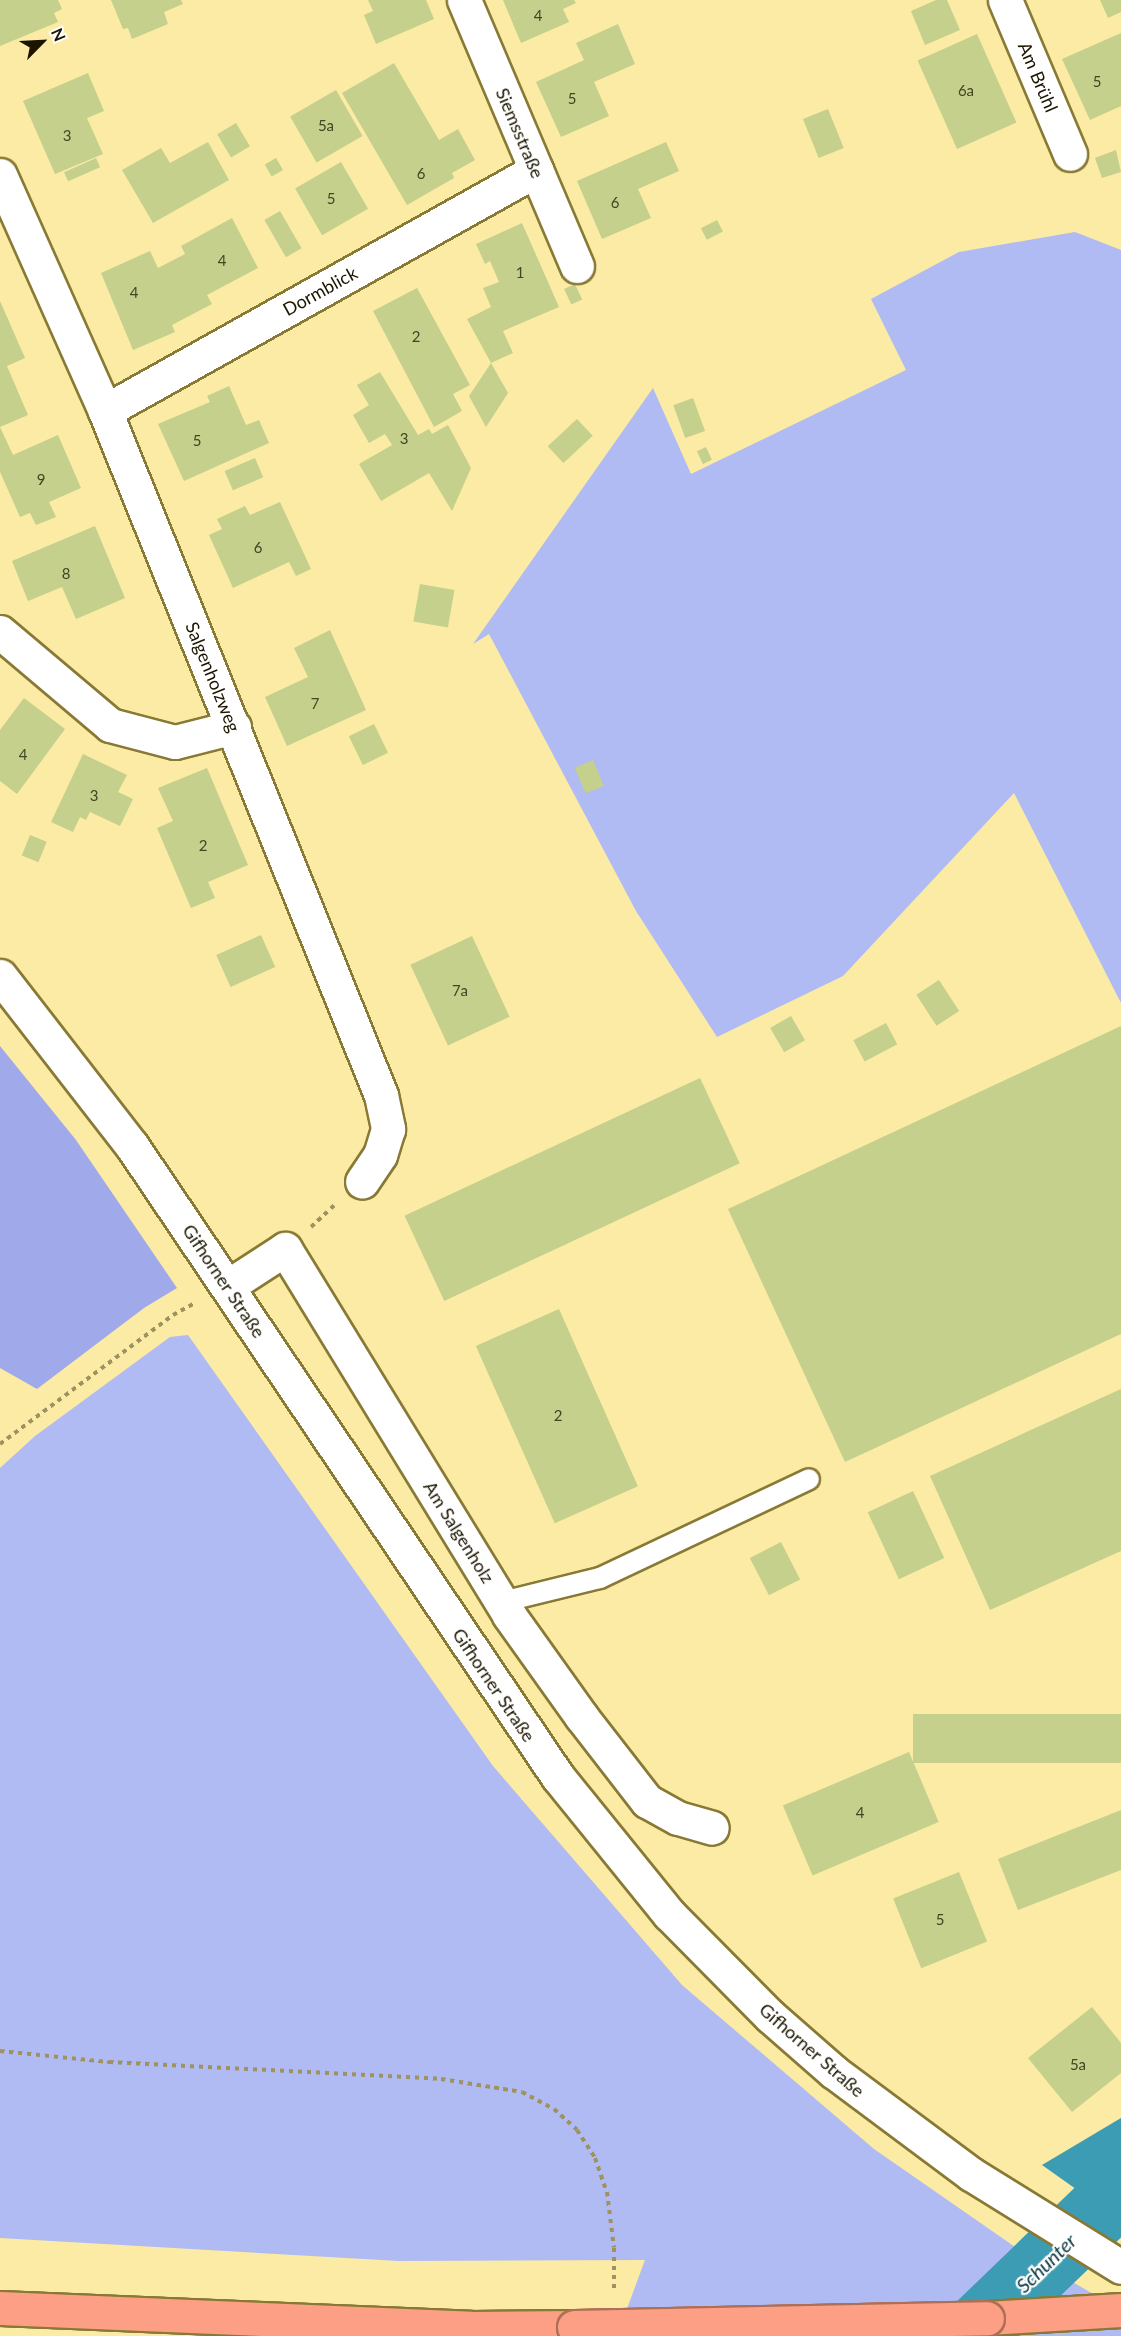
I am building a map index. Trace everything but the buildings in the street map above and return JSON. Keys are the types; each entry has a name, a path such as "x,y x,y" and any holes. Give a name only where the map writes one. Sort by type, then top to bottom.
{"highway":[{"path":"0,2308 471,2328 813,2324 1121,2310"}],"street":[{"name":"Siemsstraße","path":"464,0 577,266"},
{"name":"Am Brühl","path":"1005,0 1070,154"},
{"name":"Dormblick","path":"105,411 536,170"},
{"name":"Salgenholzweg","path":"0,175 105,411 381,1095 388,1130 381,1155 362,1182"},
{"path":"0,632 110,725 175,742 234,727"},
{"name":"Gifhorner Straße","path":"0,976 126,1137 524,1729 630,1870 709,1956 786,2030 834,2072 971,2174 1121,2267"},
{"path":"228,1286 285,1249"},
{"name":"Am Salgenholz","path":"285,1249 502,1602 581,1716 647,1801 678,1818 712,1828"}],"lane":[{"path":"502,1602 600,1578 809,1479"}],"path":[{"path":"285,1249 362,1182"},
{"path":"0,1444 173,1315 228,1286"},
{"path":"0,2051 109,2062 441,2079 522,2092 569,2123 595,2158 607,2192 614,2248"}],"shaded area":[{"path":"1075,232 1121,250 1121,1003 1014,793 843,976 717,1037 636,911 489,634 473,644 653,388 691,474 906,370 871,299 959,252"},
{"path":"0,1046 76,1140 177,1288 144,1308 37,1389 0,1368"},
{"path":"188,1335 493,1766 682,1985 874,2149 1031,2258 1121,2310 1121,2336 617,2336 645,2260 399,2261 0,2238 0,1468 35,1436 170,1337"},
{"path":"1121,2118 1121,2221 1042,2165"}],"waterway":[{"name":"Schunter","path":"970,2336 1121,2190"}]}
